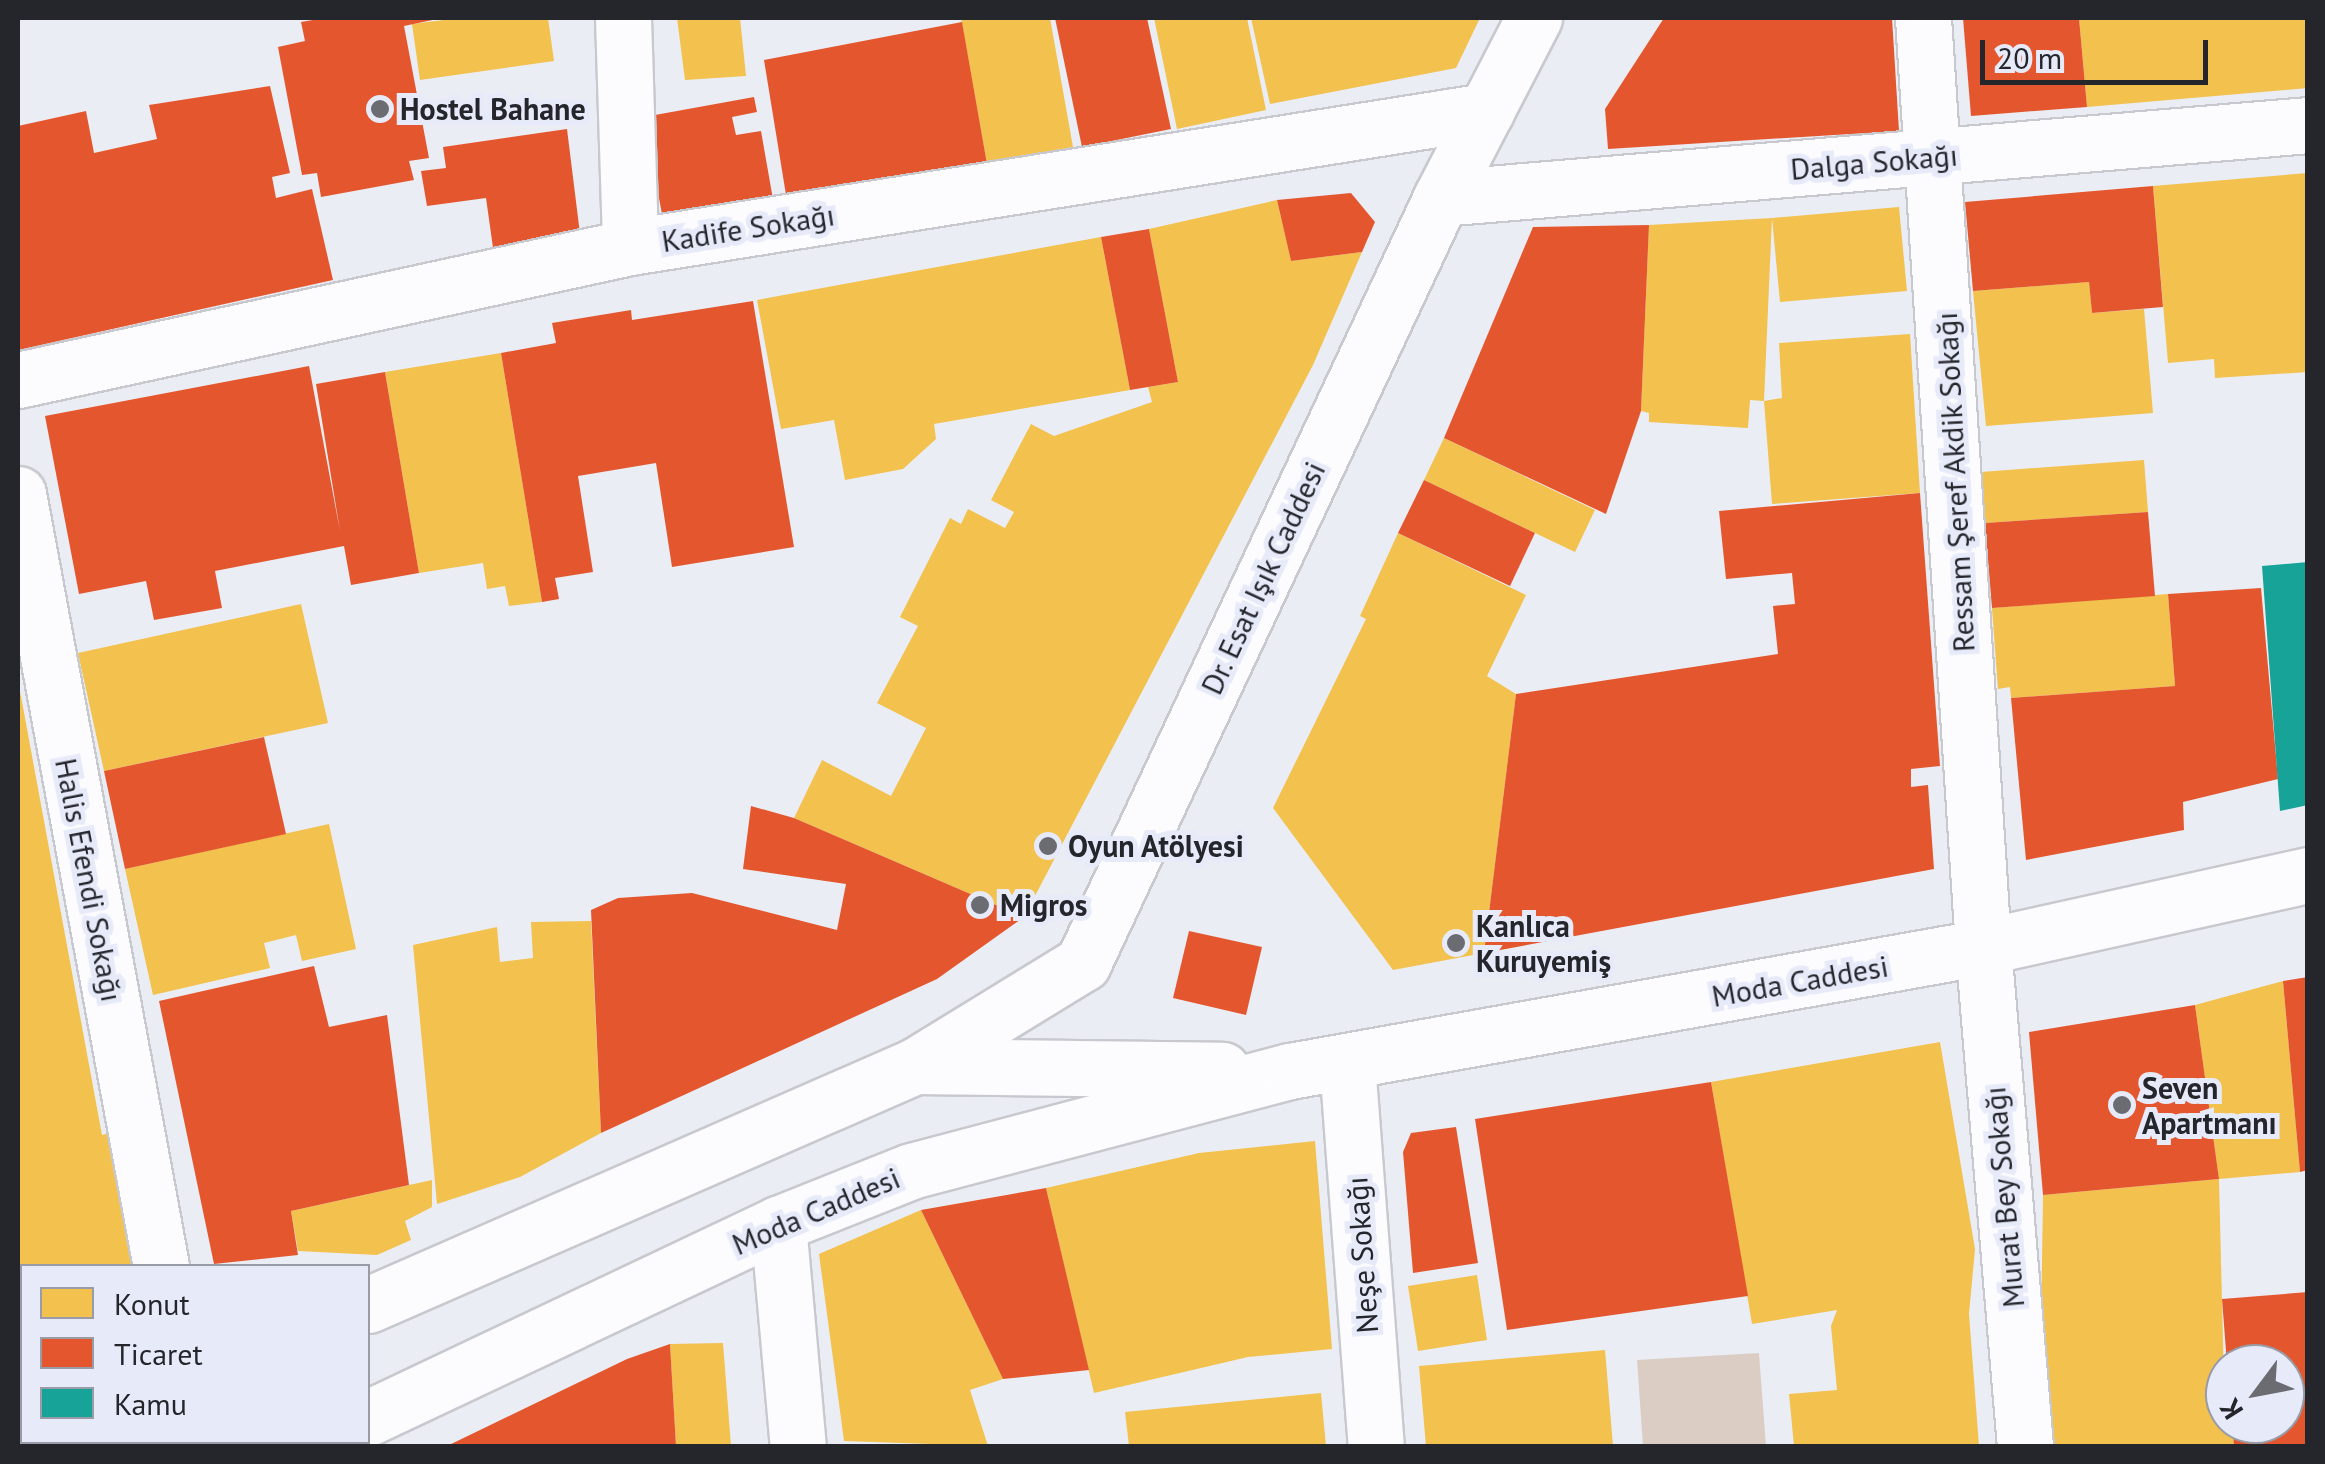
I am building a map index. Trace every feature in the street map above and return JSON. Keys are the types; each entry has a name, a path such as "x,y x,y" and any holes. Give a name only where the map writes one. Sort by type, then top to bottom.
{"street":[{"path":"623,18 630,247"},
{"name":"Dr. Esat Işık Caddesi","path":"915,1066 1083,963 1440,198 1534,18"},
{"name":"Ressam Şeref Akdik Sokağı","path":"1923,18 1935,157 1983,947"},
{"name":"Kadife Sokağı","path":"18,380 630,247 1486,111"},
{"name":"Dalga Sokağı","path":"1440,198 2308,125"},
{"name":"Halis Efendi Sokağı","path":"18,494 161,1264"},
{"name":"Moda Caddesi","path":"370,1417 778,1224 911,1171 1290,1071 1983,947 2308,875"},
{"name":"Murat Bey Sokağı","path":"1983,947 2025,1446"},
{"name":"Neşe Sokağı","path":"1347,1063 1376,1446"},
{"name":"Moda Caddesi","path":"370,1304 915,1066 1290,1071"},
{"path":"778,1224 798,1446"}],"shaded area":[{"path":"1759,1353 1766,1446 1643,1446 1637,1360"}],"building: Konut":[{"path":"459,18 548,18 554,61 420,80 412,24"},
{"path":"677,18 740,18 746,76 685,80"},
{"path":"961,18 1050,18 1073,147 987,164"},
{"path":"1154,18 1247,18 1266,110 1177,129"},
{"path":"1251,18 1480,18 1456,68 1270,104"},
{"path":"2079,18 2308,18 2308,88 2087,107"},
{"path":"2308,173 2308,372 2215,378 2214,359 2168,363 2153,186"},
{"path":"1277,200 1291,261 1362,252 1313,365 1024,917 794,818 822,760 891,796 926,728 877,703 918,626 900,617 950,518 961,524 968,509 1005,528 1014,512 991,500 1031,424 1054,436 1152,402 1148,387 1178,382 1149,229"},
{"path":"1899,207 1907,291 1780,302 1772,218"},
{"path":"1772,218 1764,401 1750,400 1748,428 1649,422 1649,413 1641,411 1649,225"},
{"path":"1101,237 1130,390 934,424 936,439 903,469 845,480 834,420 781,429 757,300"},
{"path":"2089,282 2092,313 2144,309 2153,413 1986,426 1973,291"},
{"path":"1910,334 1920,493 1772,504 1764,401 1782,398 1779,343"},
{"path":"501,353 542,602 509,606 505,586 487,589 483,563 419,573 385,372"},
{"path":"1444,438 1595,510 1575,552 1424,480"},
{"path":"2144,460 2148,512 1985,523 1981,472"},
{"path":"1398,533 1526,595 1487,676 1516,694 1484,953 1393,970 1273,808 1366,619 1360,616"},
{"path":"2168,594 2175,686 2011,698 2010,687 1998,689 1992,608"},
{"path":"301,604 328,723 104,771 78,653"},
{"path":"18,680 102,1135 114,1132 132,1264 20,1264 18,1286"},
{"path":"329,824 356,949 302,961 296,935 264,943 270,968 153,995 125,869"},
{"path":"591,921 601,1133 520,1177 437,1204 413,945 497,927 500,962 533,958 531,922"},
{"path":"2283,981 2300,1172 2219,1179 2195,1005"},
{"path":"1940,1042 1975,1249 1969,1314 1979,1446 1794,1446 1789,1394 1837,1390 1831,1326 1837,1310 1752,1324 1711,1082"},
{"path":"1315,1141 1332,1349 1248,1357 1094,1393 1046,1188 1199,1153"},
{"path":"2219,1179 2223,1344 2205,1344 2205,1444 2234,1446 2051,1446 2041,1327 2043,1195"},
{"path":"432,1180 432,1207 405,1221 411,1240 377,1255 298,1251 291,1211"},
{"path":"921,1210 1003,1379 970,1390 988,1446 844,1441 819,1254"},
{"path":"1477,1275 1487,1340 1418,1351 1408,1286"},
{"path":"723,1343 731,1446 676,1446 670,1344"},
{"path":"1605,1350 1613,1446 1426,1446 1419,1366"},
{"path":"1321,1393 1326,1446 1129,1446 1125,1412"}],"building: Ticaret":[{"path":"325,18 442,18 404,26 429,158 409,161 414,180 321,197 317,173 302,175 278,47 305,41 301,22"},
{"path":"1055,18 1147,18 1171,129 1082,147"},
{"path":"1664,18 1892,18 1899,131 1608,149 1605,109"},
{"path":"1963,18 2079,18 2087,107 1971,116"},
{"path":"962,22 987,164 787,201 764,60"},
{"path":"270,86 290,173 272,177 276,198 312,189 333,280 18,350 18,126 86,111 94,153 157,139 149,105"},
{"path":"754,97 757,112 732,117 736,135 761,131 774,205 664,225 644,117"},
{"path":"567,129 582,250 495,262 486,198 427,206 421,171 446,168 443,147"},
{"path":"2153,186 2163,307 2092,313 2089,282 1973,291 1965,202"},
{"path":"1351,193 1375,222 1362,252 1291,261 1277,200"},
{"path":"1649,225 1641,411 1606,514 1444,438 1533,227"},
{"path":"1149,229 1178,382 1130,390 1101,237"},
{"path":"753,301 794,547 672,567 656,463 578,476 593,572 555,578 559,599 542,602 501,353 556,343 552,323 631,310 632,320"},
{"path":"309,366 340,531 316,384 385,372 419,573 351,585 344,546 215,571 222,608 154,620 146,581 79,594 45,416"},
{"path":"1424,480 1535,533 1510,586 1398,533"},
{"path":"1920,493 1940,766 1911,769 1911,787 1928,785 1934,869 1484,953 1516,694 1778,654 1773,606 1795,604 1792,573 1726,579 1719,511"},
{"path":"2148,512 2155,596 1992,608 1985,523"},
{"path":"2261,588 2278,779 2183,802 2184,830 2026,860 2011,698 2175,686 2168,594"},
{"path":"264,737 286,834 125,869 104,771"},
{"path":"751,806 794,818 1024,917 937,979 601,1133 591,910 618,898 692,893 837,930 846,884 743,869"},
{"path":"1189,931 1262,947 1246,1015 1173,998"},
{"path":"314,966 329,1027 387,1015 409,1185 291,1211 298,1255 214,1264 159,1001"},
{"path":"2308,977 2308,1170 2300,1172 2283,981"},
{"name":"Seven Apartmanı","path":"2195,1005 2219,1179 2043,1195 2029,1032"},
{"path":"1711,1082 1748,1296 1507,1330 1475,1119"},
{"path":"1456,1127 1478,1263 1413,1273 1403,1152 1411,1133"},
{"path":"1046,1188 1089,1370 1003,1379 921,1210"},
{"path":"2308,1292 2308,1446 2234,1446 2305,1444 2305,1344 2225,1344 2222,1299"},
{"path":"670,1344 676,1446 447,1446 627,1359"},
{"path":"20,1434 20,1444 155,1446 18,1446"}],"building: Kamu":[{"path":"2308,562 2308,805 2280,811 2262,566"}],"place":[{"name":"Hostel Bahane","path":"380,109"},
{"name":"Oyun Atölyesi","path":"1048,846"},
{"name":"Migros","path":"980,905"},
{"name":"Kanlıca Kuruyemiş","path":"1456,943"},
{"name":"Seven Apartmanı","path":"2122,1105"}]}
